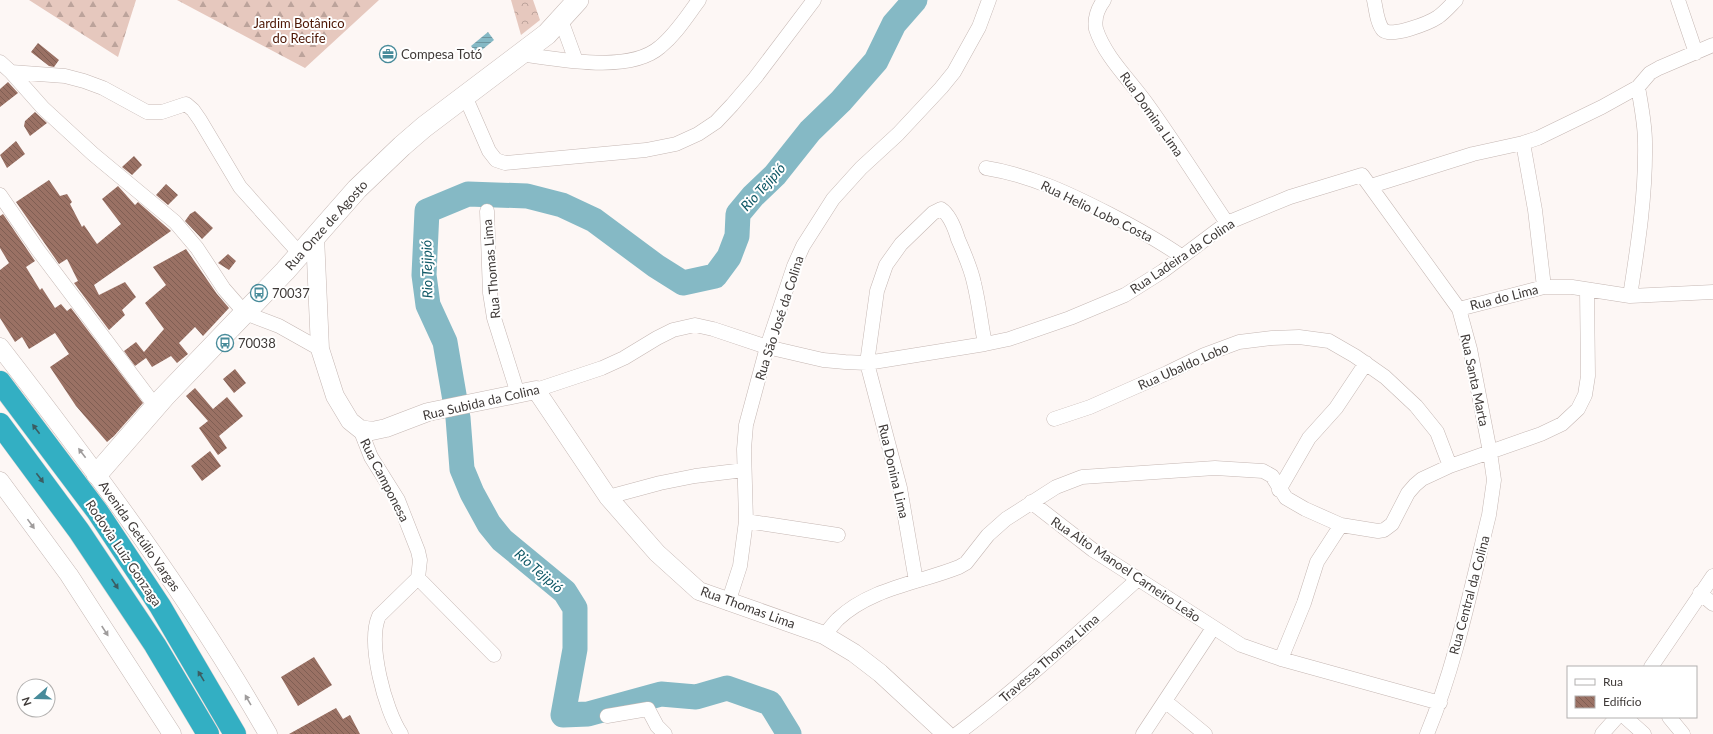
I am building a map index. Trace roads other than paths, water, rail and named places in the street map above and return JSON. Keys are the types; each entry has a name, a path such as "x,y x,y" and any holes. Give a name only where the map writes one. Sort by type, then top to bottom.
{"highway":[{"name":"Rodovia Luiz Gonzaga","path":"0,382 97,511 160,606 235,734"},
{"name":"Rodovia Luiz Gonzaga","path":"0,424 79,531 156,645 208,734"}],"main road":[{"name":"Rua Onze de Agosto","path":"97,474 156,407 300,254 356,190 396,151 561,20 578,0"}],"street":[{"path":"520,54 576,61 624,62 637,60 650,55 660,47 676,31 699,0"},
{"path":"465,96 489,152 496,160 505,163 646,150 676,144 698,134 716,122 754,78 814,0"},
{"name":"Rua São José da Colina","path":"728,603 740,566 746,521 744,449 746,425 767,347 794,266 803,246 833,199 861,168 898,134 954,72 978,27 989,0"},
{"name":"Rua Domina Lima","path":"1104,0 1096,15 1096,26 1099,36 1111,57 1147,103 1227,223"},
{"path":"1374,0 1380,24 1388,33 1395,33 1436,18 1456,0"},
{"path":"1678,0 1696,53"},
{"path":"561,20 576,61"},
{"name":"Rua Ladeira da Colina","path":"767,347 823,360 867,363 985,344 1034,332 1125,295 1163,271 1227,223 1290,197 1366,181 1523,143 1569,123 1638,87 1650,73 1713,45"},
{"path":"0,62 11,72 43,108 93,154 174,222 197,248 224,288 245,313 274,323 320,349"},
{"path":"11,72 65,76 84,81 103,88 147,112 162,112 186,104 193,110 200,120 240,188 300,254"},
{"path":"1630,296 1639,234 1644,172 1645,141 1638,87"},
{"path":"1523,143 1535,210 1544,288"},
{"name":"Rua Helio Lobo Costa","path":"986,168 1027,177 1084,201 1164,244 1181,256"},
{"name":"Rua do Lima","path":"1366,181 1459,309 1544,288 1567,287 1630,296 1713,292"},
{"path":"0,195 38,250 156,407"},
{"path":"867,363 877,291 886,265 901,244 933,213 941,209 944,211 955,229 974,281 985,344"},
{"name":"Rua Thomas Lima","path":"487,211 490,293 494,318 518,394"},
{"path":"315,236 320,349 335,396 350,421 360,429"},
{"path":"824,635 839,619 869,599 889,589 948,571 966,563 998,525 1056,487 1082,477 1220,468 1263,471 1272,476 1279,490 1286,498 1341,525 1378,531 1388,528 1397,516 1408,493 1422,479 1450,466 1541,434 1562,424 1578,409 1585,395 1588,376 1587,290"},
{"name":"Rua Santa Marta","path":"1459,309 1470,349 1490,452"},
{"name":"Rua Subida da Colina","path":"360,429 372,431 386,428 428,412 536,390 602,368 624,358 673,330 686,326 704,326 767,347"},
{"name":"Rua Ubaldo Lobo","path":"1054,419 1090,407 1161,376 1204,355 1239,342 1292,337 1329,341 1366,363 1385,377 1416,406 1437,432 1450,466"},
{"name":"Avenida Getúlio Vargas","path":"0,347 97,474 182,596 237,680 268,734"},
{"name":"Rua Donina Lima","path":"867,363 900,488 916,581"},
{"path":"1279,490 1309,438 1336,408 1366,363"},
{"name":"Rua Thomas Lima","path":"536,390 608,497 657,553 699,591 728,603 824,635 860,657 946,734"},
{"name":"Rua Camponesa","path":"360,429 371,457 398,500 410,529 420,560 418,578"},
{"name":"Rua Central da Colina","path":"1427,734 1440,703 1489,515 1494,480 1490,452"},
{"path":"608,497 688,477 744,470"},
{"path":"0,481 68,574 172,734"},
{"name":"Rua Alto Manoel Carneiro Leão","path":"1031,502 1094,550 1241,645 1281,659 1440,703"},
{"path":"746,521 838,535"},
{"path":"1281,659 1304,603 1317,562 1341,525"},
{"path":"1652,666 1713,576"},
{"path":"401,734 387,701 378,668 374,634 379,616 418,578 494,655"},
{"name":"Travessa Thomaz Lima","path":"957,734 989,710 1053,656 1138,579"},
{"path":"1700,593 1713,604"},
{"path":"1143,734 1213,628"},
{"path":"1165,701 1205,734"},
{"path":"607,716 648,709 657,726 665,734"},
{"path":"1602,734 1615,718"},
{"path":"1626,718 1644,734"},
{"path":"1670,718 1683,734"}],"water":[{"path":"488,32 494,40 477,54 471,46"}],"waterway":[{"name":"Rio Tejipió","path":"789,734 770,703 727,688 696,697 661,694 588,714 563,715 575,649 575,608 565,592 502,540 489,524 472,493 462,469 458,418 445,342 428,305 424,275 427,211 468,194 527,196 562,205 594,220 656,266 683,283 715,276 729,257 737,236 738,214 753,196 775,175 810,131 841,101 876,61 894,24 915,0"}],"place":[{"name":"Compesa Totó","path":"388,54"},
{"name":"70037","path":"259,293"},
{"name":"70038","path":"225,343"}],"park label":[{"name":"Jardim Botânico do Recife","path":"299,30"}]}
